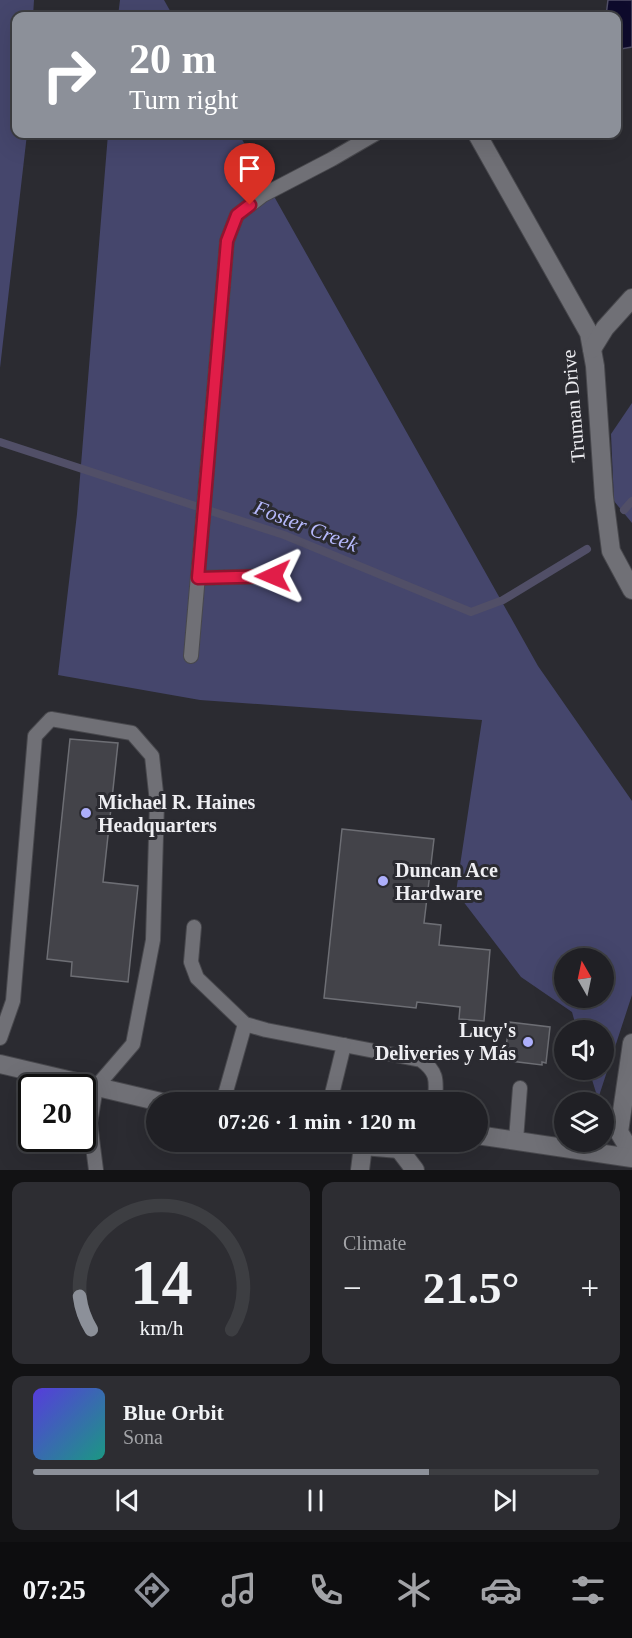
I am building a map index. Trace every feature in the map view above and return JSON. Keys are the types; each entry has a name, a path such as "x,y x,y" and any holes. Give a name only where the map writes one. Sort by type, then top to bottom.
{"street":[{"name":"Truman Drive","path":"479,138 589,333 603,497 611,551 632,590"},
{"path":"592,349 605,328 632,298"},
{"path":"488,1136 628,1155 619,1132 632,1043"},
{"path":"0,1064 42,1074"},
{"path":"96,1087 146,1099"},
{"path":"360,1170 362,1152"},
{"path":"408,1152 415,1170"}],"lane":[{"path":"191,656 227,241 237,215 263,195 368,138"},
{"path":"198,578 273,576"},
{"path":"0,1038 13,1000 35,736 51,719 132,733 152,756 157,802 153,940 133,1044 96,1087"},
{"path":"194,927 191,962 196,978 245,1024 421,1060 431,1068 435,1075 435,1092"},
{"path":"226,1092 245,1024"},
{"path":"332,1092 344,1045"},
{"path":"516,1140 520,1088"},
{"path":"94,1152 96,1170"}],"shaded area":[{"path":"0,0 34,0 33,12 12,12 12,138 27,138 0,368"},
{"path":"120,0 164,0 171,12 118,12"},
{"path":"608,0 632,0 632,47 621,49 621,12 606,12"},
{"path":"108,138 241,138 538,666 632,801 632,995 614,1050 614,1020 574,1020 572,1012 566,1008 614,1008 614,948 554,948 554,1000 521,977 456,892 482,720 200,700 58,675 77,514"},
{"path":"632,403 632,523 614,501 611,434"},
{"path":"592,1080 604,1080 600,1092 596,1092"}],"building":[{"name":"Michael R. Haines Headquarters","path":"70,739 118,743 103,882 138,886 128,982 71,976 72,962 47,959"},
{"name":"Duncan Ace Hardware","path":"342,829 434,839 424,923 441,925 439,945 490,950 484,1021 459,1019 460,1007 417,1002 416,1008 324,998"},
{"name":"Lucy's Deliveries y Más","path":"509,1022 550,1027 546,1063 542,1062 542,1065 510,1061 510,1057 505,1057"}],"waterway":[{"name":"Foster Creek","path":"0,442 284,535 471,612 503,600 587,549"},
{"name":"Foster Creek","path":"624,510 632,501"}],"place":[{"name":"Michael R. Haines Headquarters","path":"86,813"},
{"name":"Duncan Ace Hardware","path":"383,881"},
{"name":"Lucy's Deliveries y Más","path":"528,1042"}],"route":[{"path":"250,205 237,215 227,241 198,578 273,576"}]}
